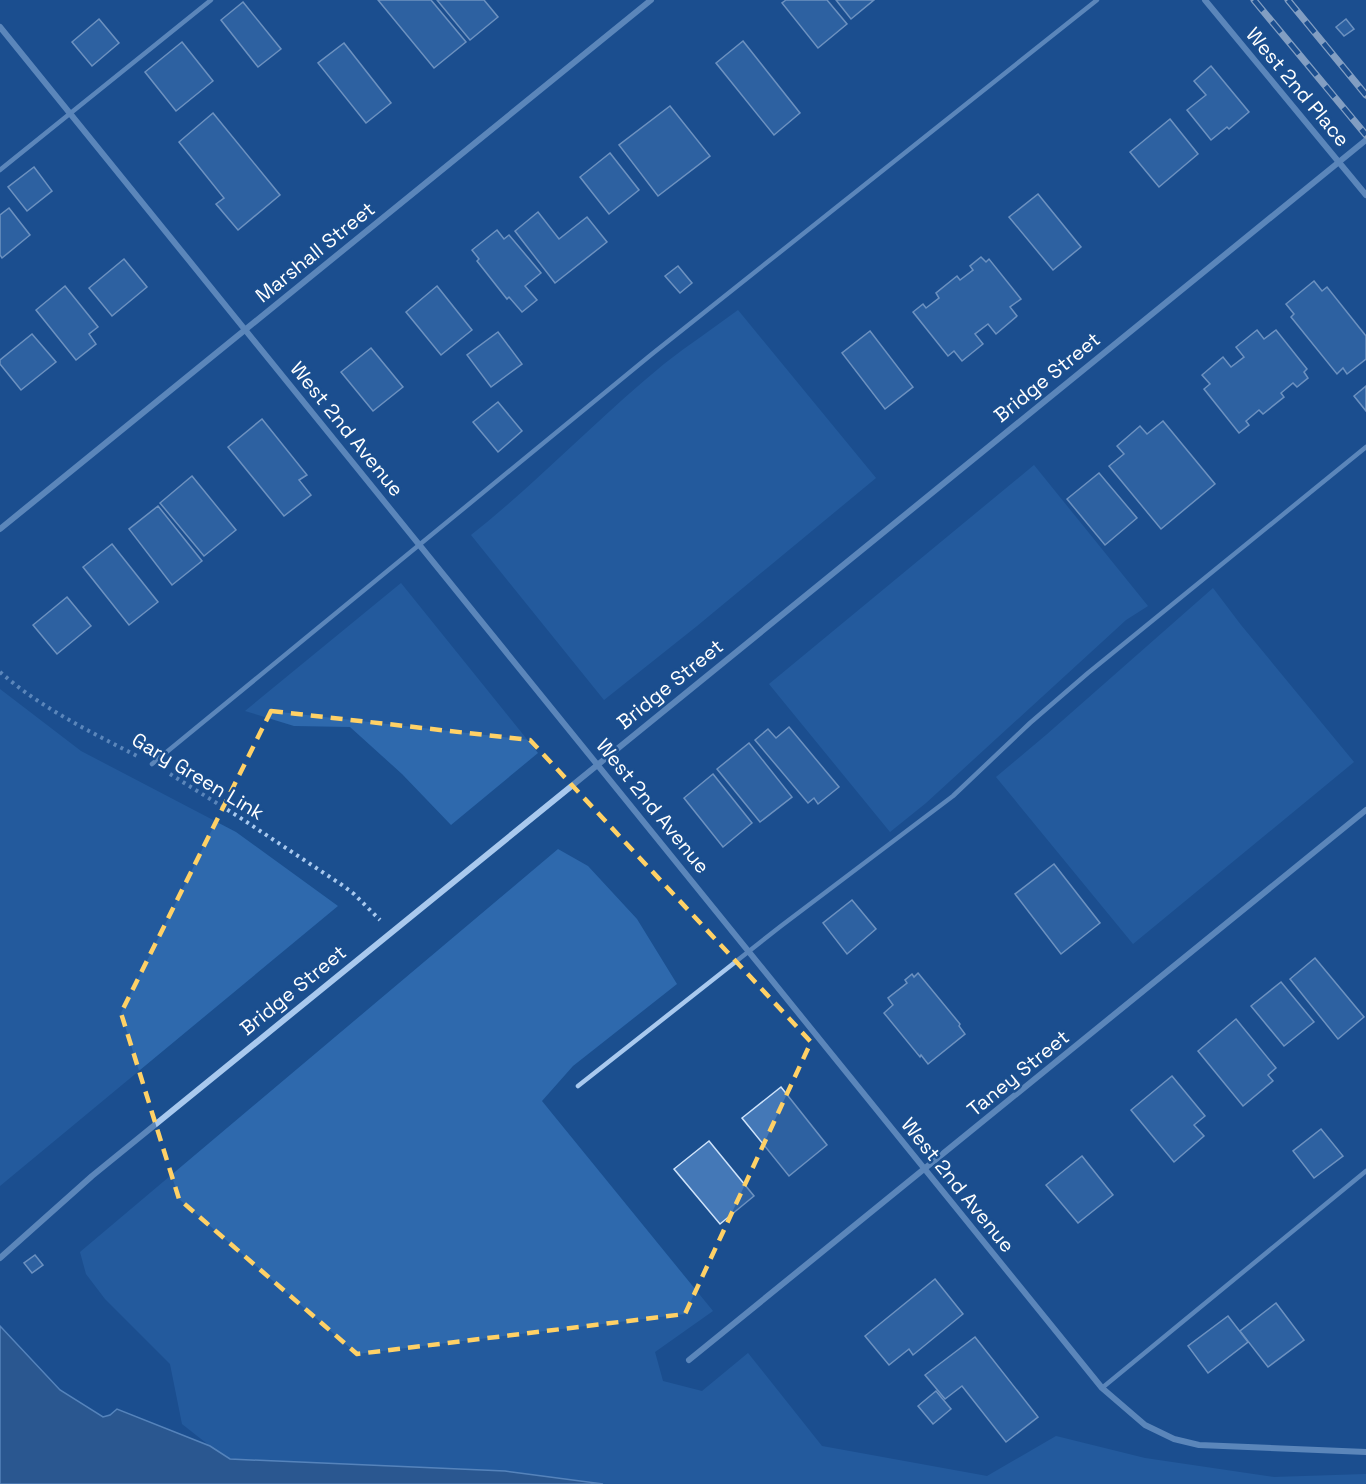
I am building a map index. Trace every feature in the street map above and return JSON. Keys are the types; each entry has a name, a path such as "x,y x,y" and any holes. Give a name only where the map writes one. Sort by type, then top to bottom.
{"street":[{"name":"Marshall Street","path":"0,529 651,0"},
{"name":"West 2nd Place","path":"1205,0 1366,195"},
{"name":"West 2nd Avenue","path":"0,27 1102,1388 1145,1425 1174,1439 1199,1445 1366,1452"},
{"name":"Bridge Street","path":"0,1258 92,1176 1366,140"},
{"name":"Taney Street","path":"688,1360 1366,810"}],"lane":[{"path":"0,170 212,0"},
{"path":"152,764 661,346 1097,0"},
{"path":"578,1086 781,926 953,796 1030,723 1088,673 1366,447"},
{"path":"1102,1388 1366,1171"}],"path":[{"name":"Gary Green Link","path":"0,672 48,708 152,764 306,860 354,894 375,915"}],"highlighted area":[{"path":"271,711 530,740 811,1042 685,1314 357,1354 179,1199 121,1013"}],"shaded area":[{"path":"738,310 876,478 604,700 471,535 520,494 664,364"},
{"path":"1034,465 1148,606 1126,620 926,803 890,832 769,684"},
{"path":"401,583 538,753 451,825 402,774 350,727 294,726 245,711"},
{"path":"1213,588 1354,762 1133,944 996,777"},
{"path":"0,689 81,751 236,832 338,906 0,1186"},
{"path":"558,849 588,866 637,919 677,984 573,1066 542,1101 713,1311 655,1352 663,1381 702,1391 748,1353 822,1446 987,1476 1056,1436 1145,1458 1274,1477 1366,1474 1366,1484 603,1484 505,1471 230,1459 182,1424 170,1364 105,1299 86,1274 80,1252"},
{"path":"0,1326 60,1390 103,1417 117,1409 210,1446 230,1459 505,1471 603,1484 0,1484"}],"building":[{"path":"378,0 431,0 466,42 434,68"},
{"path":"437,0 484,0 498,17 470,40"},
{"path":"786,0 827,0 847,24 818,48 782,3"},
{"path":"836,0 874,0 851,19"},
{"path":"243,2 281,49 258,67 221,20"},
{"path":"99,19 119,43 92,66 72,42"},
{"path":"1346,19 1354,29 1344,36 1336,27"},
{"path":"743,41 800,113 774,135 716,63"},
{"path":"182,42 213,81 176,111 145,72"},
{"path":"344,43 391,103 366,123 318,63"},
{"path":"1211,66 1249,112 1229,129 1227,127 1211,140 1187,110 1206,95 1194,81"},
{"path":"670,106 710,156 658,196 619,145"},
{"path":"213,113 280,195 238,230 216,204 224,198 179,142"},
{"path":"1170,119 1198,154 1159,187 1130,152"},
{"path":"610,153 639,190 609,214 580,177"},
{"path":"34,167 52,191 27,211 8,187"},
{"path":"1038,194 1081,247 1053,270 1009,217"},
{"path":"9,208 30,235 2,258 0,255 0,215"},
{"path":"538,212 559,239 587,217 607,242 555,283 515,231"},
{"path":"497,230 504,239 509,235 541,273 525,286 537,300 522,312 509,297 507,299 477,261 479,259 472,250"},
{"path":"981,257 986,262 989,259 1021,299 1010,307 1017,316 996,334 988,324 975,334 983,344 962,361 954,351 948,356 913,312 923,304 926,308 939,298 936,293 957,276 960,280 973,270 970,266"},
{"path":"124,259 147,287 112,316 89,288"},
{"path":"678,266 692,283 680,293 665,276"},
{"path":"1314,281 1322,291 1327,287 1366,336 1366,359 1347,374 1343,368 1337,374 1291,317 1294,314 1286,304"},
{"path":"65,286 98,327 89,334 96,344 76,360 36,310"},
{"path":"437,286 472,330 441,355 406,312"},
{"path":"1257,330 1264,339 1276,330 1307,369 1304,372 1308,378 1297,387 1293,383 1281,393 1284,397 1263,414 1259,410 1246,421 1249,425 1239,433 1204,389 1210,384 1202,375 1223,357 1231,367 1244,357 1236,347"},
{"path":"870,331 913,387 885,409 842,353"},
{"path":"498,332 522,364 491,387 467,355"},
{"path":"32,334 56,362 21,390 0,364 0,360"},
{"path":"371,348 403,387 373,411 341,372"},
{"path":"1366,386 1366,411 1354,396"},
{"path":"498,402 522,431 498,452 473,422"},
{"path":"262,419 307,475 299,480 311,495 284,516 228,447"},
{"path":"1163,421 1215,484 1161,529 1109,466 1124,454 1117,446 1140,426 1147,434"},
{"path":"1099,473 1137,518 1105,545 1067,499"},
{"path":"192,476 236,530 204,556 160,503"},
{"path":"158,506 202,561 172,585 129,529"},
{"path":"112,544 158,602 129,625 83,567"},
{"path":"67,597 91,626 57,654 33,625"},
{"path":"789,727 839,787 818,804 814,798 808,803 755,740 768,729 776,738"},
{"path":"749,743 792,797 760,822 717,769"},
{"path":"713,774 752,823 723,847 684,798"},
{"path":"1054,864 1100,923 1061,954 1015,894"},
{"path":"852,900 876,929 847,954 823,923"},
{"path":"1315,958 1364,1017 1338,1039 1290,979"},
{"path":"918,973 960,1024 965,1034 928,1064 884,1013 893,1005 888,998 907,983 905,980 912,974 914,977"},
{"path":"1281,982 1314,1022 1284,1046 1251,1006"},
{"path":"1236,1019 1276,1068 1268,1075 1273,1081 1243,1106 1198,1051"},
{"path":"1172,1076 1205,1116 1194,1125 1204,1136 1174,1162 1131,1110"},
{"path":"781,1087 827,1145 789,1176 742,1118"},
{"path":"1321,1129 1343,1156 1314,1178 1293,1151"},
{"path":"709,1141 754,1196 720,1224 674,1169"},
{"path":"1082,1156 1113,1195 1078,1223 1046,1185"},
{"path":"35,1255 43,1265 32,1273 24,1263"},
{"path":"935,1279 963,1314 913,1355 909,1349 889,1365 865,1336"},
{"path":"1276,1303 1304,1340 1268,1367 1240,1331"},
{"path":"1228,1316 1248,1342 1208,1373 1188,1346"},
{"path":"975,1337 1038,1417 1006,1442 962,1386 945,1399 925,1375"},
{"path":"936,1391 951,1409 933,1424 918,1406"}],"railway":[{"path":"1254,0 1366,135"},
{"path":"1288,0 1366,95"}]}
